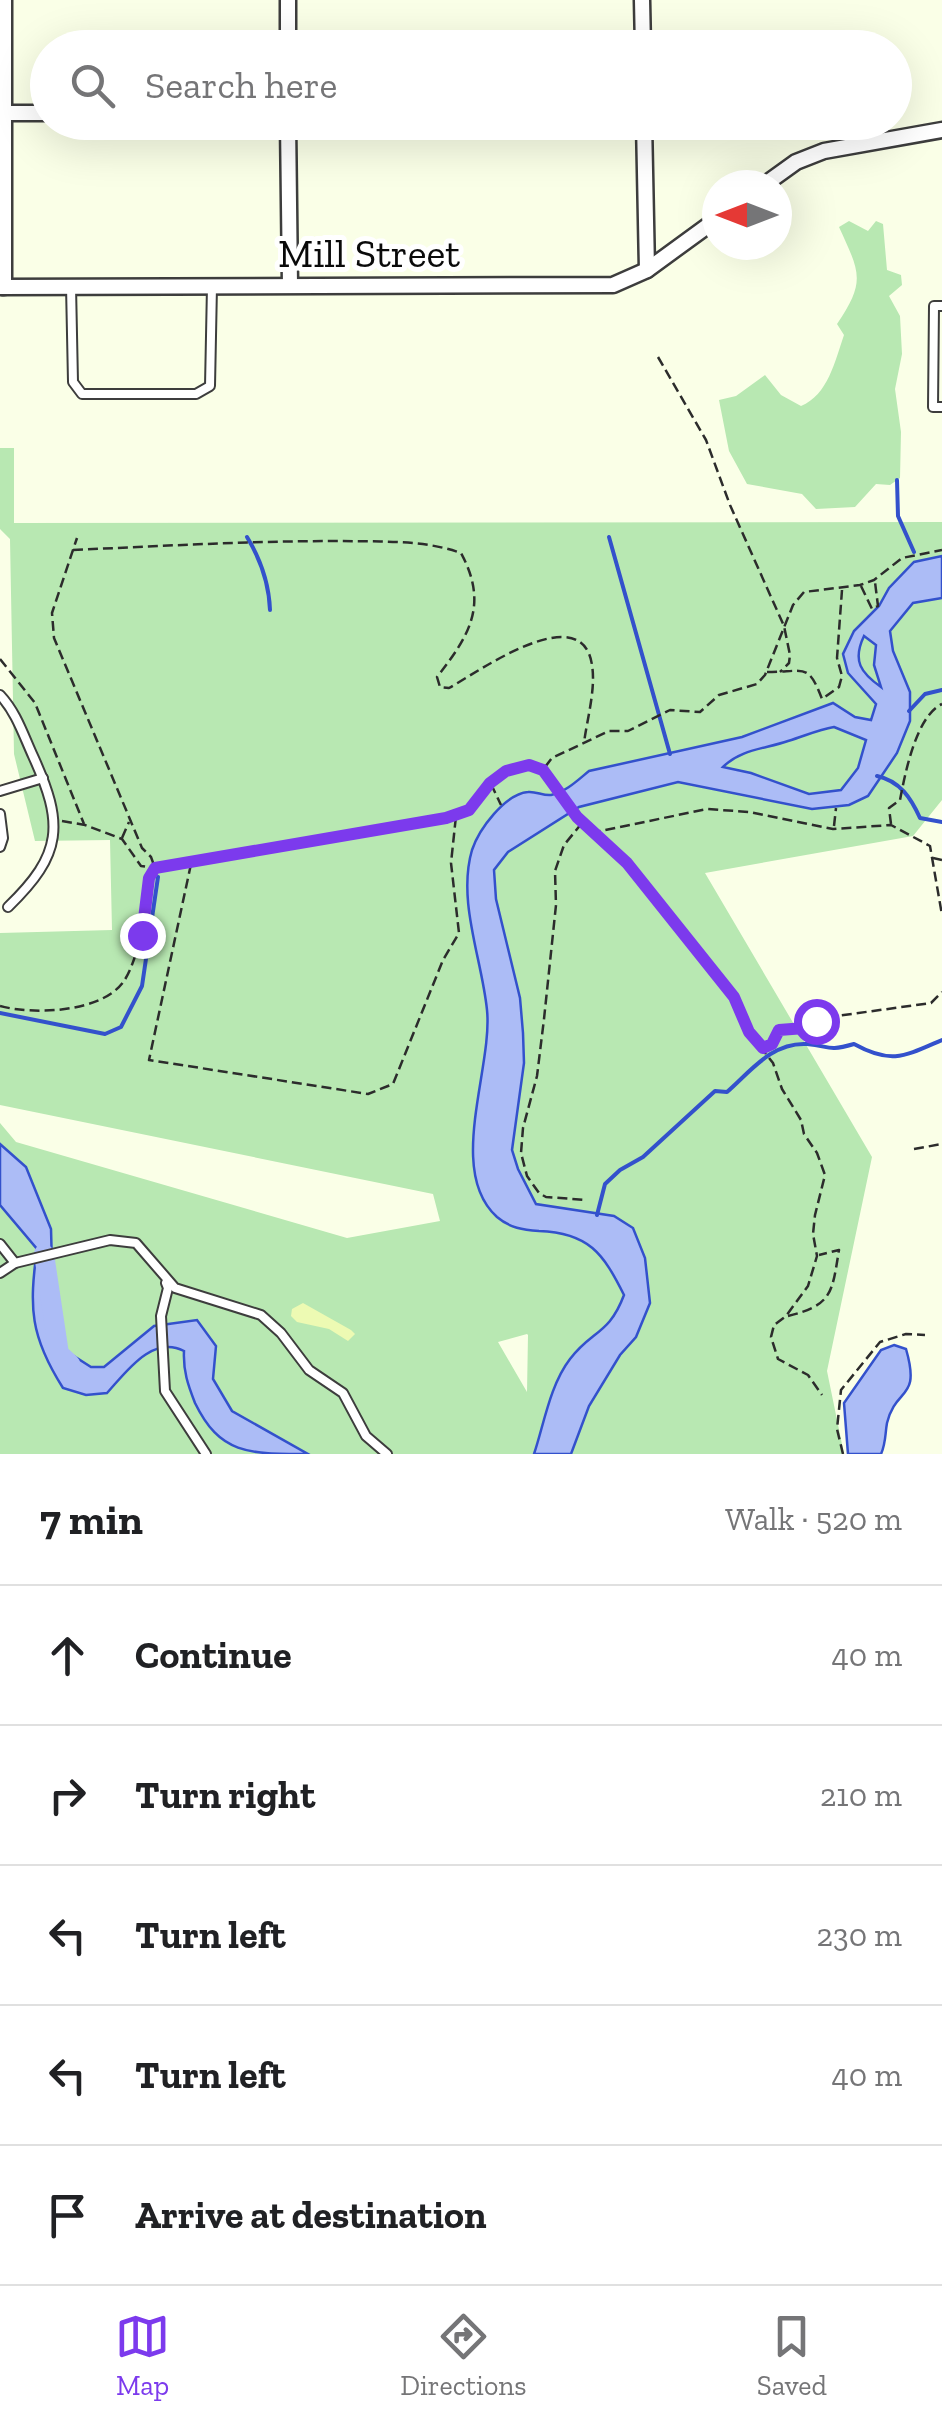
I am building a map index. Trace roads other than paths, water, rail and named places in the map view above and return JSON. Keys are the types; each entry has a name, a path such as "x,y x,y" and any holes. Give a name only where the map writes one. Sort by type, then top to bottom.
{"street":[{"path":"2,287 4,0"},
{"path":"288,0 288,30"},
{"path":"642,0 643,30"},
{"path":"5,113 30,112"},
{"path":"912,135 942,130"},
{"path":"288,140 290,285"},
{"path":"644,140 647,270"},
{"path":"785,170 824,151 886,140"},
{"name":"Mill Street","path":"2,287 612,285 647,270 702,230"}],"lane":[{"path":"71,286 73,382 82,394 196,394 210,386 212,285"},
{"path":"942,306 934,306 932,407 942,406"},
{"path":"0,695 13,709 43,778 55,820 52,850 32,884 8,907"},
{"path":"0,712 13,709"},
{"path":"0,791 43,778"},
{"path":"0,814 0,847"},
{"path":"0,1273 16,1263 110,1240 136,1243 175,1288 261,1315 281,1333 300,1362 342,1394 366,1436 387,1454"},
{"path":"0,1244 16,1263"},
{"path":"165,1280 168,1288 161,1316 165,1391 206,1454"},
{"path":"195,1454 198,1443"}],"water":[{"path":"942,556 942,598 913,603 890,631 893,651 910,692 910,721 897,753 868,796 849,805 812,809 678,782 579,807 508,852 494,870 496,899 520,998 523,1033 524,1063 512,1150 518,1169 536,1204 614,1216 633,1228 645,1258 650,1303 636,1337 620,1355 589,1406 571,1454 534,1454 563,1369 612,1318 624,1295 601,1257 582,1241 512,1226 497,1217 482,1197 473,1147 487,1010 467,889 475,842 494,814 519,794 556,793 589,771 742,737 833,703 855,717 871,720 876,704 848,673 843,654 854,631 914,562","holes":["864,636 876,645 874,665 881,687 860,666","834,727 866,740 858,768 841,790 809,794 723,767 745,753"]},
{"path":"0,1144 26,1167 51,1229 52,1265 43,1296 52,1342 91,1367 104,1367 154,1326 197,1320 216,1346 213,1379 232,1411 308,1454 252,1451 226,1442 195,1403 184,1351 172,1347 151,1351 141,1358 107,1393 86,1395 63,1388 44,1353 35,1321 37,1249 0,1205"},
{"path":"894,1345 906,1349 911,1377 906,1392 891,1411 881,1454 848,1454 844,1403 881,1350"}],"waterway":[{"path":"897,480 898,516 914,552"},
{"path":"247,537 263,572 270,610"},
{"path":"609,537 670,754"},
{"path":"909,711 925,694 942,690"},
{"path":"877,776 904,791 920,818 942,822"},
{"path":"0,1013 105,1034 121,1027 142,986 158,877"},
{"path":"597,1215 605,1184 620,1170 643,1157 715,1091 727,1092 773,1053 794,1045 833,1048 854,1044 867,1051 898,1056 942,1040"},
{"path":"44,1254 59,1354 70,1364"}]}
